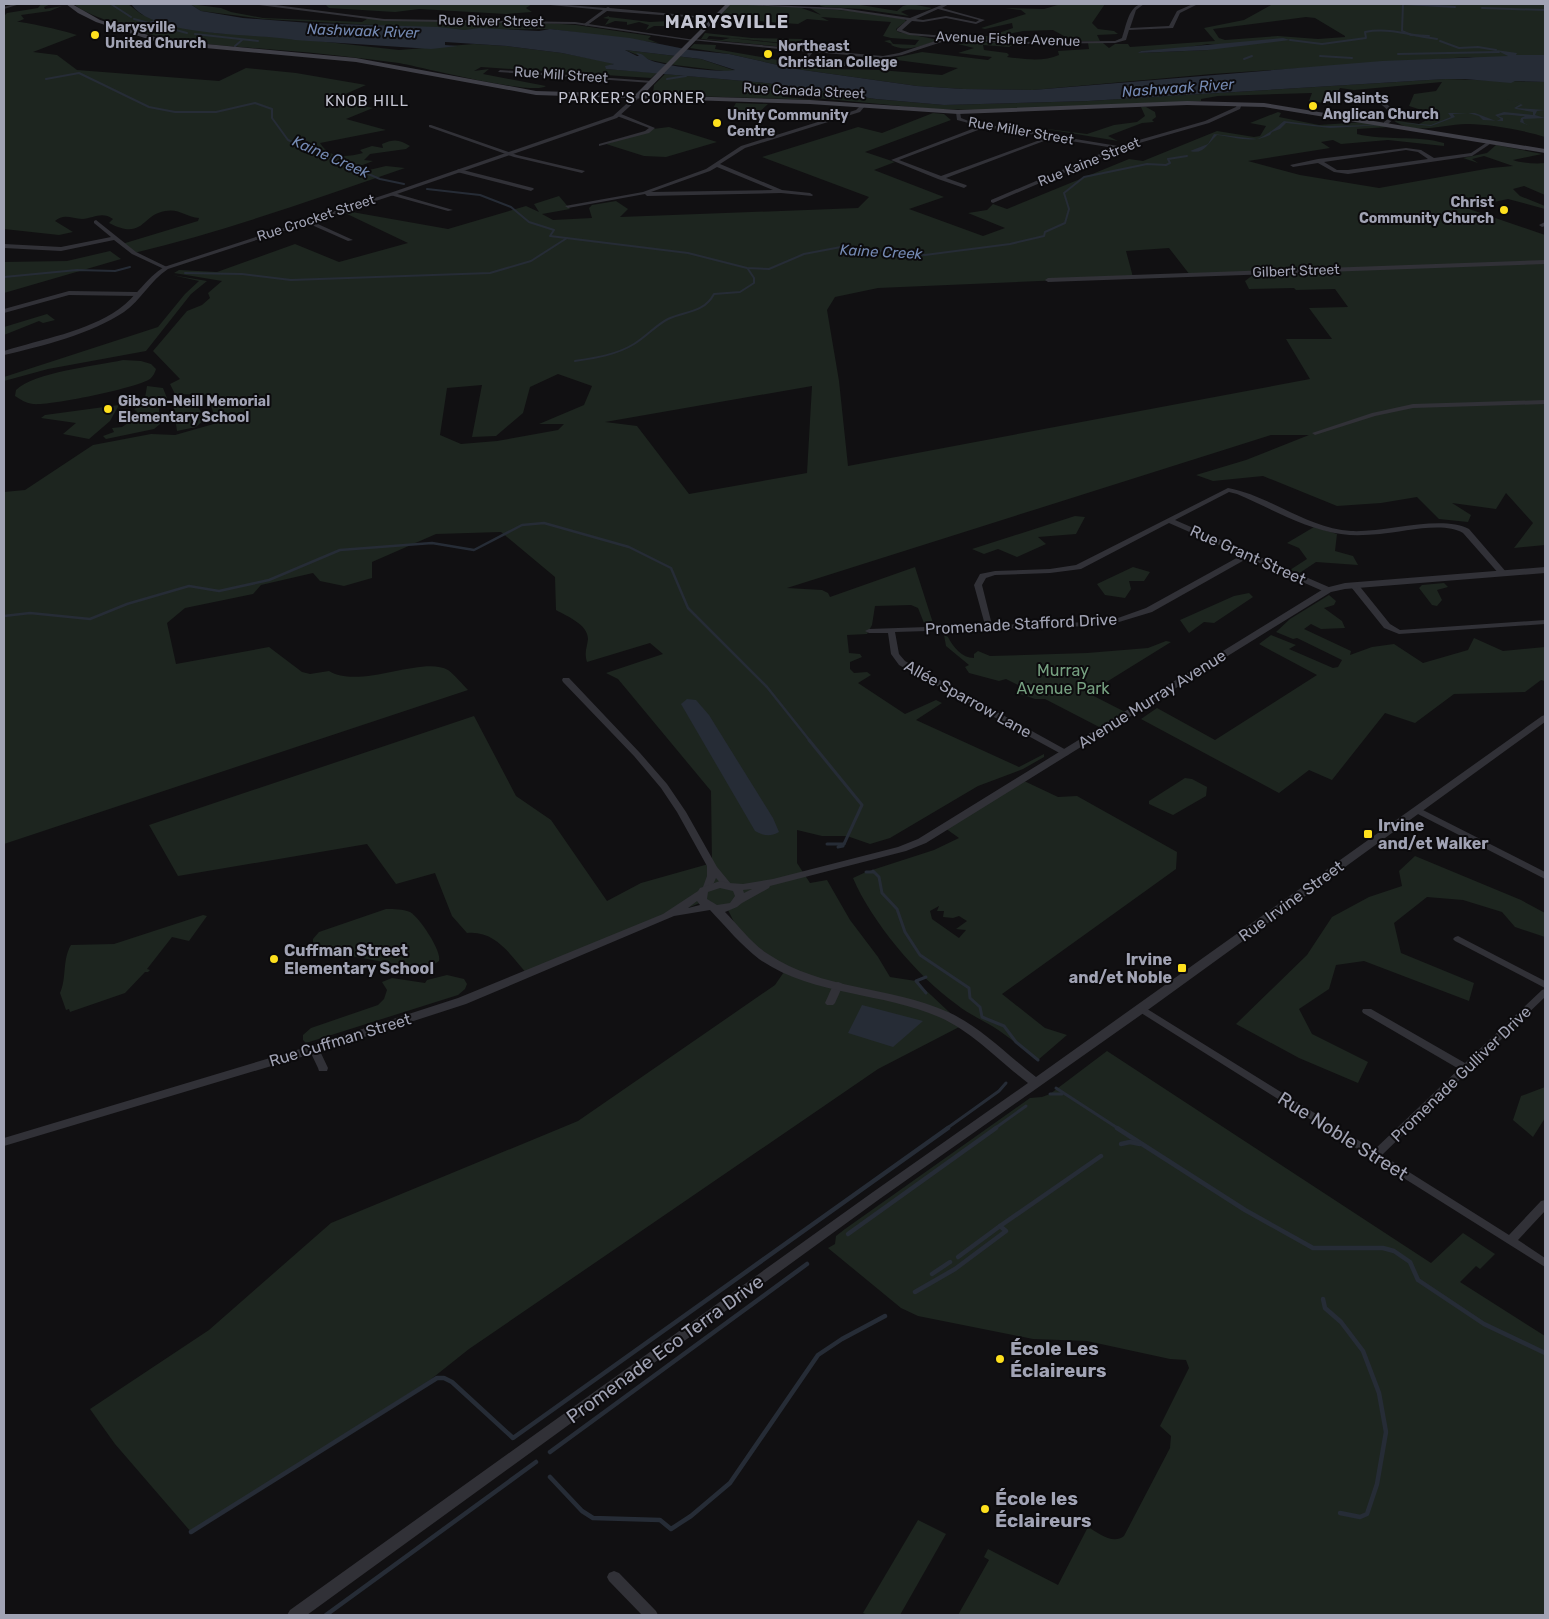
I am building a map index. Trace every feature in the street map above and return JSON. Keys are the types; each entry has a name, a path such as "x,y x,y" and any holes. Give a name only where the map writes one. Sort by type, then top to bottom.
{"main road":[{"name":"Rue Canada Street","path":"69,4 98,21 163,42 339,58 526,92 810,102 958,112 1152,104 1281,106 1545,151"},
{"path":"637,97 729,4"},
{"path":"597,96 623,94 645,89"},
{"path":"645,89 660,98"}],"street":[{"path":"4,8 18,4"},
{"name":"Rue River Street","path":"260,4 384,20 586,24 690,42"},
{"path":"542,4 715,18"},
{"path":"586,24 613,4"},
{"path":"747,4 816,6 928,21 946,17 976,23 984,20 937,8"},
{"path":"911,19 947,4"},
{"name":"Avenue Fisher Avenue","path":"911,19 899,30 900,32 947,38 1016,43 1115,42 1124,39 1134,9 1142,4"},
{"path":"1127,29 1171,28 1178,12 1196,4"},
{"path":"690,42 890,56 939,43 947,38"},
{"path":"812,51 802,62 809,65 841,66 846,64 851,54"},
{"name":"Rue Mill Street","path":"500,71 653,80"},
{"path":"1358,95 1379,99 1393,112 1396,116 1386,124"},
{"name":"Rue Crocket Street","path":"4,354 104,320 123,310 150,279 166,268 392,194 618,115 637,97"},
{"name":"Rue Kaine Street","path":"993,201 1120,147 1211,120 1238,108 1240,104"},
{"path":"568,206 644,193 698,175 716,166 743,147 858,111 863,106"},
{"name":"Rue Miller Street","path":"958,112 958,117 962,121 984,126 1120,147"},
{"path":"601,145 647,132 653,128 618,115"},
{"path":"431,126 510,154 582,171"},
{"path":"964,186 894,160 984,126"},
{"path":"940,178 1053,137"},
{"path":"1318,161 1333,170 1345,172 1472,154 1491,142"},
{"path":"1293,165 1406,149 1418,152 1434,160"},
{"path":"716,166 781,191"},
{"path":"459,171 531,189"},
{"path":"644,193 656,195 781,191 810,195"},
{"path":"392,194 450,210"},
{"path":"307,221 350,240"},
{"path":"96,222 141,258 166,268"},
{"path":"4,246 61,249 114,238"},
{"name":"Gilbert Street","path":"1048,280 1545,262"},
{"path":"4,312 68,293 138,294"},
{"path":"1315,433 1374,414 1413,406 1545,402"},
{"path":"989,627 978,585 983,576 995,573 1050,572 1078,567 1221,491 1232,490 1322,527 1340,532 1358,533 1459,527 1466,531 1503,573"},
{"name":"Rue Grant Street","path":"1168,520 1328,590"},
{"name":"Promenade Stafford Drive","path":"869,631 1091,624 1127,618 1156,607 1247,555"},
{"name":"Avenue Murray Avenue","path":"705,890 729,885 772,882 902,849 922,841 1328,590 1354,585 1545,570"},
{"path":"1354,585 1387,626 1399,632 1545,622"},
{"name":"Allée Sparrow Lane","path":"891,630 895,654 902,663 1065,753"},
{"path":"566,680 630,748 675,802 712,863 729,885 740,893 733,913 739,932"},
{"name":"Rue Irvine Street","path":"1036,1083 1545,718"},
{"path":"1417,810 1545,876"},
{"path":"712,863 712,876 705,890 702,902 712,908 764,956 786,969 838,985 908,1002 945,1015 973,1032 1036,1083"},
{"name":"Avenue Murray Avenue","path":"667,916 712,908 727,908 772,882"},
{"path":"667,916 705,890"},
{"name":"Rue Cuffman Street","path":"4,1142 314,1049 462,1001 667,916"},
{"path":"1458,939 1545,985"},
{"path":"830,1003 838,985"},
{"name":"Promenade Gulliver Drive","path":"1376,1156 1545,992"},
{"name":"Rue Noble Street","path":"1141,1009 1545,1263"},
{"path":"1367,1011 1465,1068"},
{"path":"314,1049 322,1068"},
{"name":"Promenade Eco Terra Drive","path":"295,1615 877,1195 1036,1083"},
{"path":"1510,1241 1545,1204"},
{"path":"614,1577 651,1615"}],"green space":[{"path":"41,4 51,4 44,7 45,9 62,6 50,11 21,15 24,19 17,22 77,35 33,52 57,55 77,70 219,81 246,68 296,73 366,85 334,99 373,108 346,119 386,130 320,143 334,155 351,156 363,153 360,150 372,146 383,148 382,144 394,140 400,141 410,146 406,149 370,154 364,160 373,161 360,166 369,170 386,166 405,168 236,225 134,253 122,244 198,221 199,218 170,210 157,213 136,228 129,229 120,228 109,223 113,219 102,215 82,219 62,217 55,221 73,232 59,235 4,229 4,16 7,13 38,8"},
{"path":"74,4 128,4 141,14 158,22 215,33 273,36 399,50 474,44 507,46 562,53 614,63 606,69 657,73 651,78 481,67 474,71 489,69 483,74 546,86 537,88 521,87 476,80 399,63 214,45 173,39 111,22 87,12"},
{"path":"190,4 221,8 231,12 263,18 362,22 367,19 576,25 651,36 648,39 658,43 550,29 465,30 263,19 201,11"},
{"path":"314,4 532,4 526,8 532,12 506,14 419,9 395,12 329,8 326,5"},
{"path":"729,4 799,7 821,15 810,8 852,11 904,19 906,21 896,29 898,32 939,40 909,48 891,45 884,41 890,40 893,44 915,45 919,40 883,36 891,22 821,17 829,21 807,19 798,24 715,18"},
{"path":"821,4 855,4 897,11 903,6 911,4 932,8 901,12 909,16 861,9 825,7 820,6"},
{"path":"1061,4 1105,4 1092,23 1098,29 1114,31 1118,34 1097,35 1100,41 1073,41 1053,30 1023,31 996,38 1022,39 1011,39 1008,41 986,39 977,36 990,36 1013,28 1012,23 985,29 981,28 1026,14 1021,10 1005,8 1044,9"},
{"path":"1273,4 1545,4 1545,69 1469,57 1212,74 1033,90 963,89 917,86 796,69 729,54 690,48 694,44 716,45 715,49 789,62 790,65 827,69 879,70 942,75 958,68 889,59 922,52 988,60 992,57 958,53 974,48 958,44 980,42 1014,44 1009,47 983,45 984,50 1007,53 1009,55 1007,57 1047,59 1059,55 1058,51 1089,49 1088,43 1103,43 1109,48 1115,44 1128,44 1130,47 1215,41 1204,28 1244,20","holes":["1306,17 1315,18 1345,37 1318,39 1278,36 1225,40 1219,38 1213,29","1208,44 1221,45 1208,50 1139,53 1141,51 1176,49"]},
{"path":"609,16 650,22 669,21 671,26 654,26 646,30 649,25 639,22 627,25 627,22 615,21 605,25 609,19 603,18"},
{"path":"705,33 752,38 803,39 795,44 709,36 707,39 722,40 730,38 795,45 795,48 701,39"},
{"path":"625,50 701,59 736,71 754,72 740,73 675,65 650,60"},
{"path":"665,74 766,83 876,99 944,105 1088,101 1445,79 1545,82 1545,137 1518,130 1477,124 1411,128 1393,120 1419,124 1437,115 1409,106 1414,94 1436,91 1442,82 1354,90 1340,88 1331,104 1309,101 1312,93 1218,96 1201,99 1201,101 986,110 933,109 783,95 782,97 823,100 656,95 653,92 654,85"},
{"path":"736,103 768,104 756,115 730,113"},
{"path":"1141,107 1146,107 1155,112 1156,117 1152,120 1154,122 1142,123 1108,136 1118,141 1040,128 1087,134 1114,125 1137,122 1145,116"},
{"path":"1278,112 1281,113 1279,117 1319,125 1363,122 1389,127 1357,129 1357,134 1423,139 1444,143 1444,146 1388,140 1341,144 1333,140 1321,142 1330,148 1248,161 1300,175 1379,188 1491,168 1513,166 1484,156 1472,159 1478,163 1463,158 1487,153 1496,145 1542,154 1513,160 1545,163 1545,195 1524,186 1513,189 1520,196 1545,206 1545,209 1508,199 1466,208 1545,235 1545,545 1514,548 1533,523 1506,493 1496,509 1452,503 1471,515 1468,522 1439,519 1417,497 1381,503 1337,506 1263,476 1213,481 1196,475 1246,460 1309,435 1271,435 787,588 822,590 828,593 830,597 915,567 933,623 924,623 918,608 911,605 875,606 872,625 867,634 847,635 849,653 860,654 862,657 850,662 850,669 854,673 867,672 871,675 858,683 905,714 936,700 942,703 916,720 1019,767 1044,754 1044,757 1023,769 978,786 890,838 870,844 847,836 822,836 797,830 797,863 810,883 827,880 850,920 878,957 890,977 916,981 963,1025 878,1069 469,1349 430,1380 191,1532 115,1444 90,1409 209,1330 331,1223 578,1121 775,985 786,969 739,932 727,908 702,902 528,975 495,940 477,933 467,933 452,916 435,873 396,884 367,844 178,876 149,825 474,716 516,796 551,820 607,901 641,883 712,863 711,791 618,679 606,673 663,654 650,643 587,662 587,634 576,621 556,610 555,577 501,532 436,534 372,562 372,578 344,586 320,581 313,573 261,585 253,594 185,608 167,623 176,664 269,647 302,672 310,674 329,671 342,676 357,677 423,666 437,667 448,670 468,690 4,844 4,492 25,490 93,445 151,434 175,435 217,423 207,395 175,394 170,384 180,379 153,351 187,311 202,305 210,298 208,293 222,281 174,273 179,270 217,272 295,244 339,262 408,243 345,213 352,212 448,229 526,206 539,212 534,204 559,196 570,209 542,214 553,220 592,218 589,208 592,205 616,201 628,209 620,217 858,208 869,197 762,157 858,127 882,133 933,113 944,114 951,120 865,152 895,162 874,170 944,197 909,209 983,236 1005,228 968,213 987,210 993,204 1007,209 1129,159 1143,161 1217,131 1254,137 1260,136 1266,126 1250,123","holes":["1169,248 1190,275 1253,272 1253,275 1245,281 1249,289 1335,289 1348,307 1309,308 1332,339 1286,339 1310,379 848,466 839,381 827,310 835,297 878,288 1133,277 1126,251","558,374 592,386 584,405 539,424 564,424 558,430 497,441 461,444 440,435 447,388 482,385 472,437 496,436 523,413 530,387","812,386 807,473 689,494 637,426 605,422"]},
{"path":"669,127 717,142 666,157 644,156 606,144 653,129"},
{"path":"110,251 121,259 4,293 4,262 67,261"},
{"path":"172,275 207,281 191,294 146,351 48,369 4,381 4,377 158,327 185,294 199,281"},
{"path":"47,314 55,320 43,323 39,321 4,335 4,327"},
{"path":"123,360 141,361 151,364 156,370 150,379 142,383 74,399 33,404 15,396 16,390 25,384 51,374"},
{"path":"147,386 163,388 167,398 159,409 160,424 154,429 106,439 103,436 114,432 112,428 122,427 131,421 132,416 137,411 134,410 145,398"},
{"path":"193,401 206,418 196,427 177,431 173,404"},
{"path":"119,405 110,421 89,439 63,434 76,423 41,418 45,415"},
{"path":"1075,516 1085,517 1076,534 1038,537 1046,544 1017,557 998,549 984,554 972,549"},
{"path":"1314,527 1337,534 1335,551 1353,556 1358,565 1316,562 1298,574 1290,570 1307,559 1299,548 1287,543"},
{"path":"1133,567 1150,572 1144,581 1129,581 1131,589 1125,598 1105,595 1097,584"},
{"path":"1444,583 1448,587 1437,590 1442,600 1437,606 1432,605 1419,588 1422,585"},
{"path":"1249,593 1253,597 1214,623 1204,622 1189,633 1180,620 1234,596"},
{"path":"1329,595 1336,601 1334,605 1324,608 1342,621 1345,628 1321,629 1311,624 1304,629 1351,651 1350,655 1372,647 1394,644 1423,663 1468,650 1474,638 1503,651 1545,647 1545,681 1541,680 1525,692 1454,694 1415,723 1385,713 1332,780 1309,770 1279,793 1141,719 1157,708 1215,740 1317,675 1259,644 1271,635 1296,645 1289,649 1333,668 1338,667 1342,660 1297,638 1293,639 1276,632 1290,619"},
{"name":"Murray Avenue Park","path":"944,635 948,637 955,648 970,658 974,658 974,654 978,651 990,656 1087,653 1148,648 1166,641 1171,642 1100,686 1086,692 1127,713 1103,729 1045,699 1035,699 1020,694 1019,692 1022,687 1006,679 999,681 969,673 965,667 969,665 946,646"},
{"path":"1185,778 1192,779 1207,787 1206,796 1173,815 1149,804 1149,801"},
{"path":"1022,780 1058,797 1077,796 1177,852 1176,869 1002,994 1045,1028 1067,1035 1038,1060 998,1030 960,1007 926,979 883,930 861,895 853,878 934,850 959,838 945,828","holes":["939,906 937,911 944,911 943,917 953,918 959,916 967,921 956,929 966,930 959,938 932,919 930,911"]},
{"path":"1415,856 1521,900 1545,913 1545,937 1515,927 1502,912 1463,900 1427,897 1394,923 1401,953 1474,983 1469,1001 1364,961 1336,965 1329,989 1299,1009 1312,1034 1368,1062 1358,1083 1299,1058 1236,1024 1307,955 1332,917 1369,897 1402,886 1399,871"},
{"path":"386,909 404,910 414,915 434,942 439,961 430,967 417,968 323,951 317,949 313,944 313,939 319,932"},
{"path":"203,915 207,916 189,941 172,937 147,969 150,970 145,972 125,993 70,1012 69,1009 66,1010 60,993 66,957 71,945 114,944"},
{"path":"447,975 464,979 467,984 465,989 458,995 306,1043 303,1040 303,1035 311,1028 378,1005 384,999 387,990 382,982 392,978 425,983 427,980"},
{"path":"1107,1051 1431,1263 1463,1233 1495,1254 1480,1269 1476,1266 1460,1282 1545,1336 1545,1615 958,1615 989,1560 984,1557 988,1549 1058,1585 1088,1527 1110,1539 1124,1536 1170,1448 1171,1436 1160,1426 1189,1368 1186,1360 1170,1359 1087,1341 1033,1339 918,1316 901,1308 828,1248 835,1244 836,1236 845,1229 1030,1098 1050,1094"},
{"path":"1545,1087 1545,1118 1533,1137 1513,1120 1521,1096"},
{"path":"918,1520 946,1534 900,1615 868,1615 863,1613"}],"water":[{"name":"Nashwaak River","path":"131,4 190,4 201,11 243,18 310,23 438,27 465,30 479,28 539,31 550,29 630,38 690,50 729,54 796,69 917,86 963,89 1033,90 1382,61 1508,56 1496,50 1517,53 1516,55 1545,55 1545,82 1515,81 1511,83 1445,79 1088,101 944,105 876,99 766,83 606,69 605,66 614,64 562,53 507,46 445,42 445,45 458,46 431,49 295,40 207,32 161,23 143,15","holes":["625,50 701,59 735,70 705,70 667,65 636,53 639,56 637,56"]},
{"path":"1283,38 1290,40 1208,50 1138,53 1141,51"},
{"path":"1521,104 1523,105 1517,108 1545,110 1537,111 1535,115 1545,118 1523,119 1524,123 1530,126 1520,122 1521,118 1525,116 1502,115 1498,116 1503,118 1503,121 1497,121 1501,119 1495,115 1504,112 1533,115 1533,112 1514,108"},
{"path":"1448,113 1468,113 1453,114 1455,117 1431,126 1394,122 1431,125 1451,117"},
{"path":"1468,113 1475,113 1495,121 1483,120 1479,116"},
{"path":"1284,121 1323,126 1384,125 1330,128 1286,123 1270,135 1257,139 1268,134"},
{"path":"1214,134 1257,139 1217,135 1205,148 1202,150 1190,151 1208,144"},
{"path":"687,699 696,700 709,715 773,818 779,832 767,835 755,831 681,704"},
{"path":"862,1005 923,1021 893,1047 848,1033"}],"waterway":[{"path":"111,4 131,17"},
{"path":"1403,4 1402,31 1407,33"},
{"path":"1405,4 1455,7"},
{"path":"1482,8 1545,10"},
{"path":"134,19 187,33"},
{"path":"151,22 156,21"},
{"path":"1290,40 1322,44 1366,38 1365,32 1407,33"},
{"path":"1407,33 1419,35"},
{"path":"1407,33 1419,35"},
{"path":"195,34 258,41"},
{"path":"1419,35 1429,36"},
{"path":"1419,35 1437,39"},
{"path":"235,46 242,40"},
{"path":"1440,41 1459,48 1478,47 1496,50"},
{"path":"1398,54 1499,52"},
{"path":"1244,59 1252,56"},
{"path":"1320,56 1352,58"},
{"name":"Kaine Creek","path":"46,79 79,73 149,107 175,112 216,112 255,103 272,109 272,118 288,140 380,179 404,184"},
{"path":"667,79 686,76"},
{"name":"Kaine Creek","path":"567,238 688,253 747,268 769,269 804,254 841,247 925,255 1010,244 1044,236 1045,232 1065,223 1069,209 1064,193 1084,177 1147,164 1166,165 1170,163 1168,159 1187,156"},
{"name":"Kaine Creek","path":"427,189 480,195 511,207 529,222 554,230 550,236 567,238"},
{"path":"185,273 242,274 291,280 490,273 531,261 567,238"},
{"path":"4,277 77,270 115,271 130,267"},
{"path":"575,361 605,356 627,348 668,319 694,311 705,305 714,294 740,292 754,283 754,278 748,269"},
{"path":"4,616 30,613 90,619 127,604 189,586 219,591 269,580 340,550 432,543 474,550 522,525 544,523 629,547 671,568 688,608 767,687 810,741"},
{"path":"809,740 862,805 844,844"},
{"path":"827,844 844,844"},
{"path":"843,846 838,847 844,844"},
{"path":"866,872 874,872"},
{"path":"874,872 879,877 882,893 897,909 905,932 920,955 969,988 970,998 980,1007 982,1017 1004,1026 1016,1042 1038,1060"},
{"path":"926,977 916,981 926,993"},
{"path":"946,1129 999,1091 1006,1083"},
{"path":"1056,1088 1119,1129"},
{"path":"1050,1094 1062,1094"},
{"path":"994,1129 1026,1106"},
{"path":"191,1532 437,1378 444,1378 452,1382 513,1438 948,1128"},
{"path":"848,1234 996,1128"},
{"path":"1117,1128 1245,1210 1313,1248 1383,1248 1394,1251 1410,1262 1418,1280 1484,1324 1545,1353"},
{"path":"1121,1144 1130,1142 1140,1144"},
{"path":"1000,1226 1101,1156"},
{"path":"915,1292 955,1269 1006,1231 1000,1226"},
{"path":"958,1257 1000,1226"},
{"path":"932,1274 950,1262"},
{"path":"550,1452 807,1264"},
{"path":"1323,1299 1325,1308 1341,1322 1363,1351 1379,1393 1386,1432 1377,1484 1367,1514 1360,1517 1340,1513"},
{"path":"550,1477 582,1511 593,1518 660,1520 671,1529 691,1516 730,1483 818,1355 842,1339 885,1316"},
{"path":"326,1615 536,1462"}],"place":[{"name":"Marysville United Church","path":"95,35"},
{"name":"Northeast Christian College","path":"768,54"},
{"name":"All Saints Anglican Church","path":"1313,106"},
{"name":"Unity Community Centre","path":"717,123"},
{"name":"Christ Community Church","path":"1504,210"},
{"name":"Gibson-Neill Memorial Elementary School","path":"108,409"},
{"name":"Irvine and/et Walker","path":"1368,834"},
{"name":"Cuffman Street Elementary School","path":"274,959"},
{"name":"Irvine and/et Noble","path":"1182,968"},
{"name":"École Les Éclaireurs","path":"1000,1359"},
{"name":"École les Éclaireurs","path":"985,1509"}],"district":[{"name":"MARYSVILLE","path":"727,22"},
{"name":"PARKER'S CORNER","path":"632,98"},
{"name":"KNOB HILL","path":"367,101"}]}
